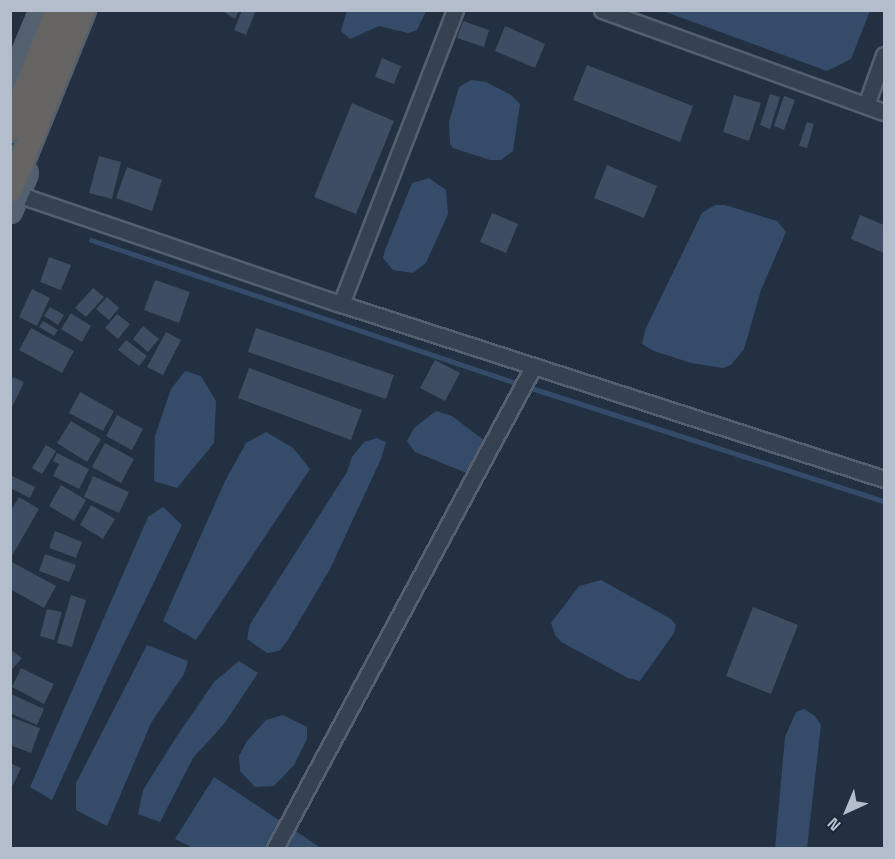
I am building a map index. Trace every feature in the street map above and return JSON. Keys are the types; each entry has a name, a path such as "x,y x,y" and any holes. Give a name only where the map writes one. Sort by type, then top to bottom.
{"highway":[{"path":"10,129 58,10"},
{"path":"13,198 83,10"}],"main road":[{"path":"10,87 42,10"},
{"path":"13,198 93,10"}],"street":[{"path":"341,304 454,10"},
{"path":"602,10 885,112"},
{"path":"866,105 885,55"},
{"path":"13,198 885,479"},
{"path":"275,849 533,367"}],"water":[{"path":"347,10 426,11 417,30 408,33 379,26 350,39 341,31"},
{"path":"663,11 870,11 851,59 827,71"},
{"path":"471,80 486,82 511,95 520,104 513,151 501,160 490,160 453,148 450,144 449,122 459,87"},
{"path":"429,178 446,190 448,214 426,263 413,273 393,270 383,258 385,250 412,183"},
{"path":"715,205 725,205 777,221 786,232 761,290 744,349 731,365 723,368 691,363 654,351 642,344 645,330 702,213"},
{"path":"185,371 201,376 216,401 214,443 177,488 154,481 155,436 171,389"},
{"path":"436,411 452,416 485,441 489,449 469,474 415,452 407,441 414,428"},
{"path":"266,432 293,448 310,469 196,640 163,621 225,481 246,443"},
{"path":"377,438 386,442 381,459 330,569 288,640 279,651 267,653 247,639 250,624 347,472 352,457 364,442"},
{"path":"163,507 182,525 114,664 52,800 30,787 148,517"},
{"path":"601,580 671,619 676,625 674,633 640,681 628,678 561,642 555,635 551,623 579,586"},
{"path":"147,645 188,661 184,674 151,723 107,826 76,810 76,783"},
{"path":"239,661 258,673 224,724 193,758 160,822 138,814 143,790 175,739 214,682"},
{"path":"804,709 815,716 821,725 807,848 775,848 785,737 796,712"},
{"path":"283,715 307,727 307,739 294,765 274,786 255,787 240,771 239,756 247,741 266,720"},
{"path":"214,777 321,848 193,848 175,839"}],"building":[{"path":"221,10 239,10 235,19"},
{"path":"242,10 256,10 246,35 234,30"},
{"path":"463,21 489,30 484,47 457,38"},
{"path":"505,26 545,44 535,68 495,51"},
{"path":"382,58 401,66 394,84 375,77"},
{"path":"587,65 693,106 680,142 573,100"},
{"path":"770,94 780,97 770,129 760,125"},
{"path":"734,95 761,103 749,141 723,132"},
{"path":"784,96 795,100 784,130 774,126"},
{"path":"352,103 394,121 356,214 314,197"},
{"path":"807,122 814,124 807,148 799,146"},
{"path":"99,156 121,162 112,199 89,193"},
{"path":"607,165 657,186 644,218 594,198"},
{"path":"127,167 162,180 152,211 116,198"},
{"path":"492,213 518,224 506,253 480,242"},
{"path":"860,215 884,225 884,253 851,239"},
{"path":"49,257 71,265 61,290 40,282"},
{"path":"155,280 190,292 179,323 144,310"},
{"path":"93,288 104,297 86,317 75,308"},
{"path":"32,289 50,298 37,326 19,317"},
{"path":"107,297 119,308 109,320 96,309"},
{"path":"50,307 64,315 58,325 44,316"},
{"path":"71,313 91,326 82,342 61,329"},
{"path":"117,314 130,324 118,339 105,328"},
{"path":"43,321 58,330 54,336 39,327"},
{"path":"143,326 159,339 148,352 133,339"},
{"path":"31,328 74,351 62,373 19,350"},
{"path":"256,328 394,375 386,399 248,352"},
{"path":"166,332 181,340 163,375 147,367"},
{"path":"126,340 147,356 139,366 118,350"},
{"path":"435,360 460,373 445,401 420,388"},
{"path":"249,368 362,410 351,440 238,398"},
{"path":"13,377 24,382 10,411 10,382"},
{"path":"80,392 114,411 103,431 69,413"},
{"path":"117,415 143,429 132,450 106,436"},
{"path":"71,421 101,439 87,462 57,443"},
{"path":"105,443 134,459 121,483 92,467"},
{"path":"46,445 56,451 42,474 32,468"},
{"path":"57,453 89,469 79,489 53,476 59,464 53,461"},
{"path":"10,475 35,487 30,498 10,488"},
{"path":"93,476 129,492 119,513 84,497"},
{"path":"61,485 86,500 74,521 49,506"},
{"path":"19,497 39,509 10,559 10,512"},
{"path":"91,505 115,519 103,539 80,525"},
{"path":"55,531 82,542 76,558 49,548"},
{"path":"45,554 76,565 69,582 39,571"},
{"path":"10,561 56,586 44,608 10,589"},
{"path":"71,595 86,600 72,647 57,643"},
{"path":"753,607 798,625 771,694 726,676"},
{"path":"47,609 62,612 54,640 40,636"},
{"path":"10,649 22,658 10,672"},
{"path":"21,668 54,684 44,704 12,687"},
{"path":"11,694 44,709 37,725 10,713"},
{"path":"11,717 40,728 31,753 10,745"},
{"path":"10,763 21,768 13,785 10,784"}],"waterway":[{"path":"91,240 525,386 884,501"}]}
